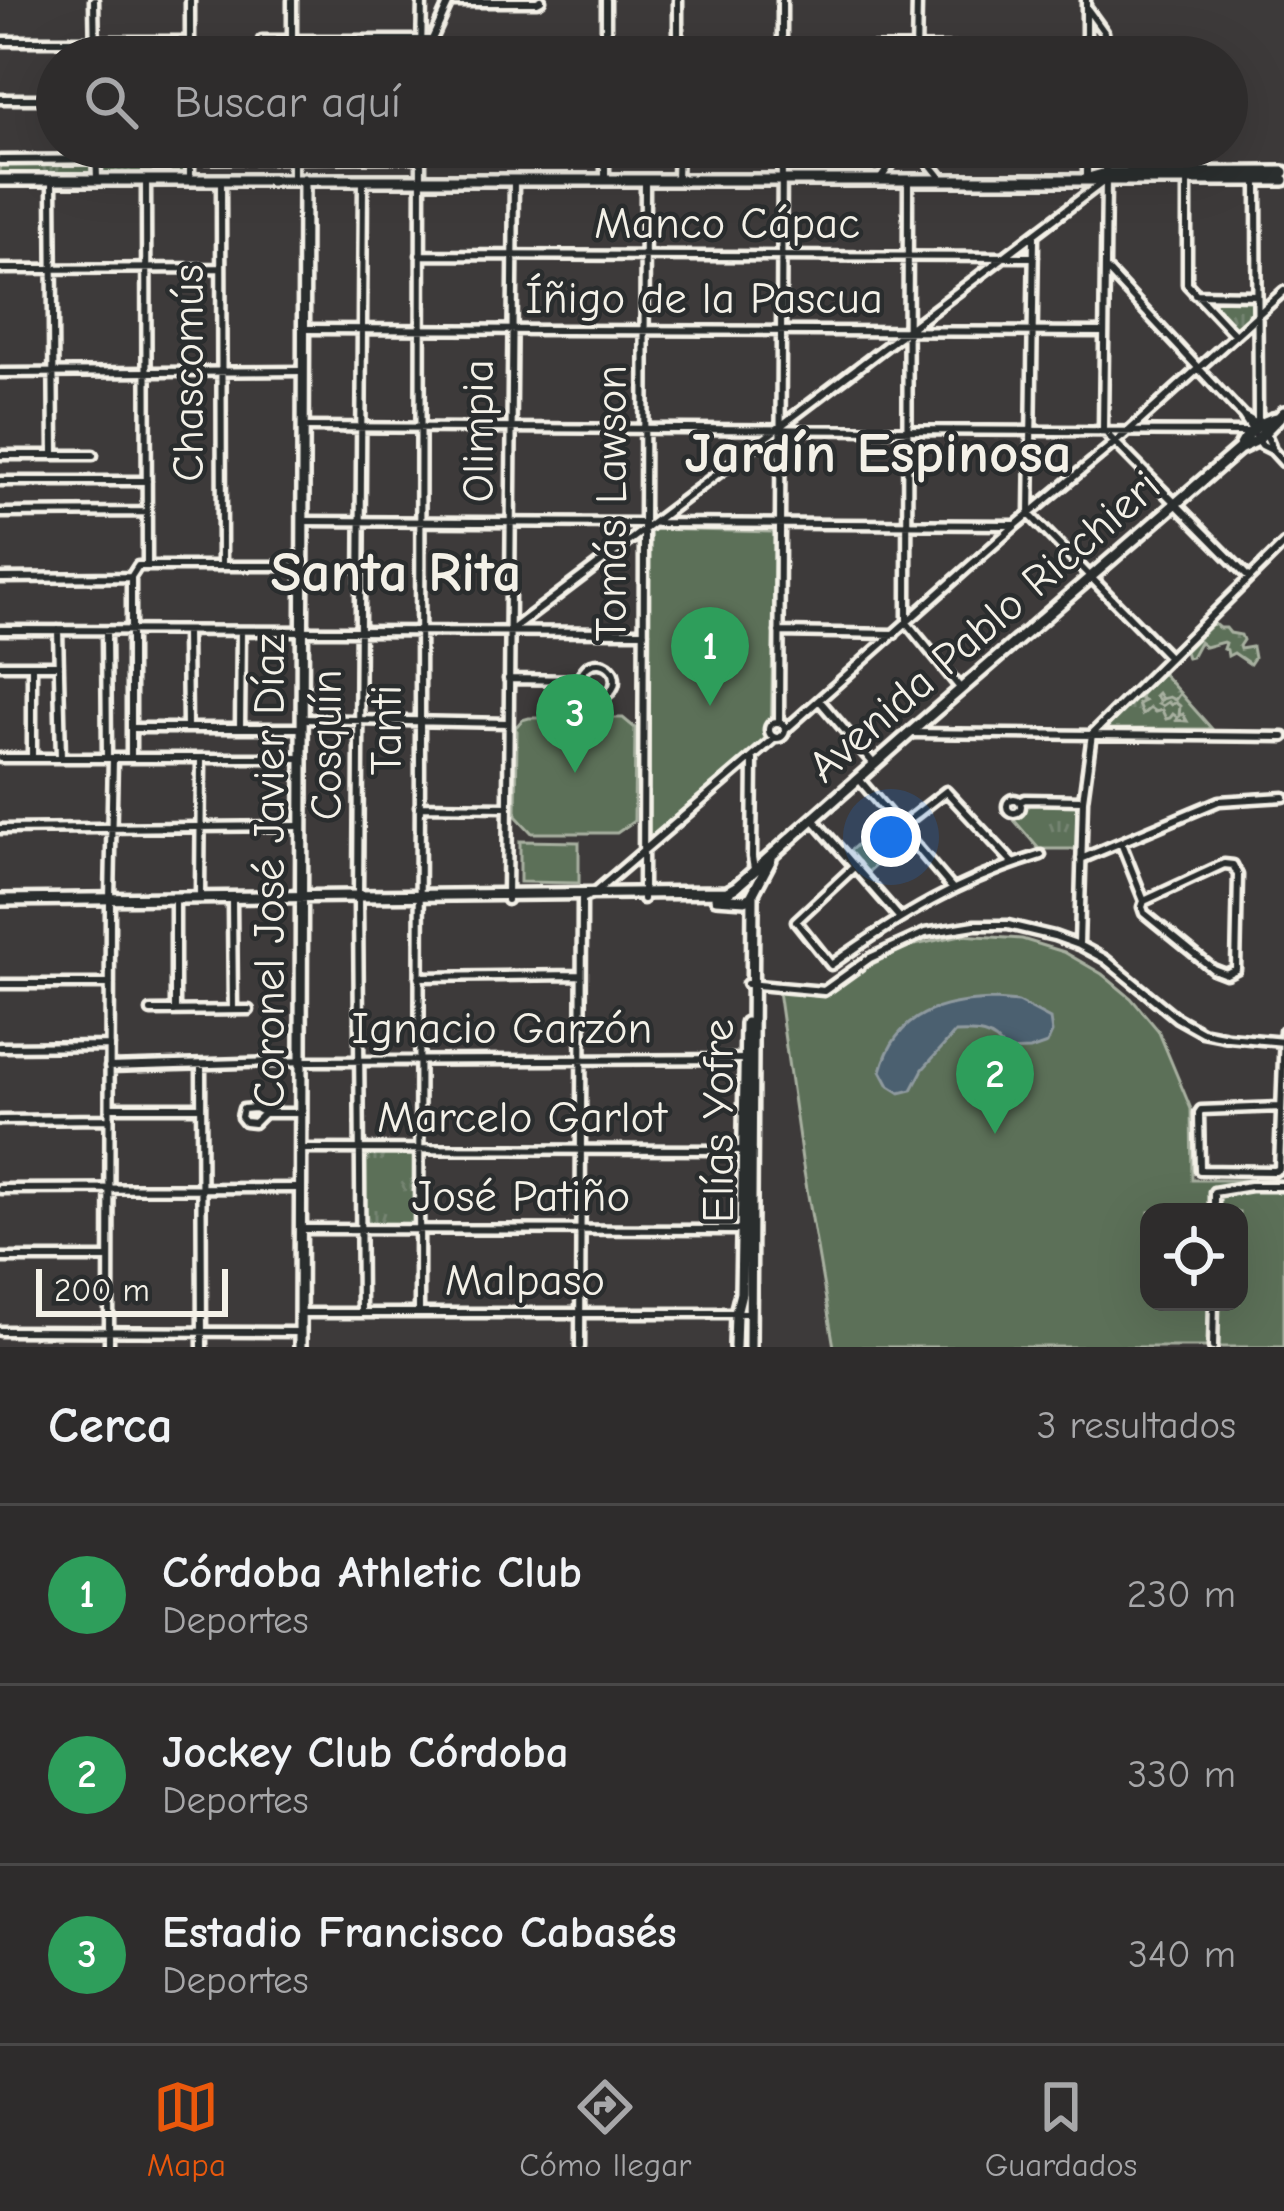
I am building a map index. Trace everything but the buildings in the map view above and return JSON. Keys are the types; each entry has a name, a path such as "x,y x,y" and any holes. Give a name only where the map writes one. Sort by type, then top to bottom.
{"main road":[{"path":"1106,176 1187,180 1284,176"},
{"path":"0,180 1284,176"},
{"name":"Coronel José Javier Díaz","path":"299,179 304,329 301,1347"},
{"name":"Avenida Pablo Ricchieri","path":"744,892 754,869 1280,415"},
{"name":"Avenida Pablo Ricchieri","path":"744,892 773,854"},
{"path":"110,901 744,892"},
{"name":"Elías Yofre","path":"735,1347 741,1293 749,984 744,892"},
{"path":"0,902 302,899"},
{"name":"Elías Yofre","path":"747,1059 750,1347"}],"street":[{"path":"94,0 95,36"},
{"path":"190,0 190,36"},
{"path":"292,0 292,36"},
{"path":"422,0 426,36"},
{"path":"428,36 450,1 541,0"},
{"path":"606,0 606,36"},
{"path":"678,0 678,36"},
{"path":"782,0 782,36"},
{"path":"916,0 916,36"},
{"path":"1086,4 1086,36"},
{"path":"1086,4 1103,36"},
{"path":"0,41 36,41"},
{"path":"0,99 36,99"},
{"path":"0,160 36,160"},
{"path":"96,168 97,180"},
{"path":"190,168 190,179"},
{"name":"Coronel José Javier Díaz","path":"296,168 299,179"},
{"name":"Tanti","path":"419,1313 420,168"},
{"path":"605,168 605,178"},
{"path":"677,168 677,179"},
{"path":"782,168 778,722 785,730"},
{"path":"881,178 888,168"},
{"path":"895,168 910,179"},
{"path":"910,179 925,168"},
{"path":"933,168 942,179"},
{"path":"1087,168 1090,192"},
{"path":"1106,168 1103,430 1249,578"},
{"path":"509,632 908,333 1106,176"},
{"name":"Chascomús","path":"220,179 222,566"},
{"name":"Cosquín","path":"361,1312 358,898 363,179"},
{"name":"Olimpia","path":"506,897 514,179"},
{"name":"Tomás Lawson","path":"643,896 645,179"},
{"path":"910,179 907,623 961,688"},
{"path":"52,180 54,455"},
{"path":"146,180 147,566"},
{"path":"1187,180 1186,278 1195,294 1235,335"},
{"path":"1257,180 1258,432"},
{"path":"1034,236 1030,515 1168,656"},
{"name":"Manco Cápac","path":"420,255 1034,257"},
{"path":"1104,267 1284,463"},
{"path":"0,269 221,268"},
{"path":"580,1347 581,975 588,897 782,736 1284,292"},
{"path":"1195,294 1257,295"},
{"name":"Íñigo de la Pascua","path":"304,329 1103,332"},
{"path":"0,373 304,371"},
{"path":"304,427 1258,432"},
{"path":"0,455 93,455"},
{"path":"0,481 147,481"},
{"path":"0,513 147,512"},
{"path":"303,520 644,527"},
{"path":"654,523 1016,525"},
{"path":"1079,945 1083,800 1092,734 1282,548"},
{"path":"130,758 131,577 138,566 303,566"},
{"path":"0,578 131,577"},
{"path":"0,630 644,632"},
{"path":"58,630 61,758"},
{"path":"106,631 111,830 110,1347"},
{"path":"186,631 187,728"},
{"path":"240,728 241,631"},
{"path":"779,632 894,634"},
{"path":"599,664 612,671 615,682 599,698 588,694 580,680 585,669 599,664"},
{"path":"0,665 59,665"},
{"path":"32,665 32,758"},
{"path":"508,679 580,680"},
{"path":"819,700 874,764"},
{"path":"775,738 769,728 778,722"},
{"path":"131,728 508,723"},
{"path":"910,733 1284,737"},
{"path":"754,756 754,869"},
{"path":"0,758 303,758"},
{"path":"200,897 201,758"},
{"path":"742,766 751,777"},
{"path":"858,778 952,888"},
{"path":"900,827 942,792 952,795 1013,863"},
{"path":"1081,860 1219,801 1284,797"},
{"path":"1021,801 1083,800"},
{"path":"418,806 508,807"},
{"path":"813,819 899,917"},
{"path":"0,829 302,826"},
{"path":"1121,843 1144,901 1144,913 1213,969 1226,974 1235,969 1238,875 1234,865 1224,864 1144,901"},
{"path":"855,866 796,920 831,965 899,917 952,888 1040,855"},
{"path":"232,902 233,1010"},
{"path":"175,903 175,1011"},
{"path":"749,984 824,991 870,958 904,941 949,928 1008,925 1079,945 1113,964 1177,1018 1202,1032 1283,1042"},
{"path":"419,977 581,975"},
{"path":"0,984 110,984"},
{"path":"151,1011 249,1010"},
{"path":"1280,1107 1201,1110 1200,1170 1279,1169 1284,1030"},
{"path":"0,1047 110,1046"},
{"name":"Ignacio Garzón","path":"110,1067 747,1059"},
{"path":"201,1065 202,1347"},
{"path":"110,1107 201,1107"},
{"path":"264,1114 301,1113"},
{"path":"0,1120 110,1119"},
{"name":"Marcelo Garlot","path":"301,1149 742,1150"},
{"path":"1214,1203 1214,1192 1284,1186"},
{"path":"0,1189 301,1188"},
{"name":"José Patiño","path":"301,1228 741,1230"},
{"path":"0,1258 110,1258"},
{"path":"1214,1311 1214,1347"},
{"name":"Malpaso","path":"301,1312 750,1313"},
{"path":"0,1331 301,1332"}],"green space":[{"path":"0,161 36,161 36,168 91,168 91,173 0,173"},
{"path":"98,168 188,168 188,176 99,176"},
{"path":"1205,298 1252,298 1252,312 1234,328"},
{"path":"649,529 775,532 771,735 649,838"},
{"path":"1213,623 1241,635 1240,649 1252,647 1250,664 1234,653 1228,656 1223,642 1205,647 1199,642 1187,658 1185,651"},
{"path":"1162,673 1212,729 1105,729"},
{"path":"1162,673 1180,693 1175,700 1162,699 1158,693 1158,704 1175,702 1180,706 1179,716 1183,714 1187,721 1176,720 1173,714 1166,719 1162,710 1150,708 1142,715 1141,694"},
{"path":"529,718 623,718 635,728 634,821 617,833 532,833 516,816 515,728"},
{"path":"1028,802 1077,803 1076,849 1039,849 1013,819"},
{"path":"885,820 903,841 868,872 850,851"},
{"path":"520,841 579,842 579,883 520,882"},
{"path":"961,935 1022,939 1064,952 1131,998 1158,1030 1191,1109 1192,1180 1284,1180 1284,1347 834,1347 778,991 825,997 863,969 906,947"},
{"path":"360,1149 419,1150 418,1229 360,1229"}],"water":[{"path":"1018,1002 1050,1019 1052,1033 1047,1044 1004,1051 990,1037 955,1033 923,1069 912,1090 900,1093 889,1086 881,1071 888,1051 910,1023 957,1003"}],"place":[{"name":"Córdoba Athletic Club","path":"710,706"},
{"name":"Estadio Francisco Cabasés","path":"575,773"},
{"name":"Jockey Club Córdoba","path":"995,1134"}],"district":[{"name":"Jardín Espinosa","path":"878,453"},
{"name":"Santa Rita","path":"396,572"}]}
